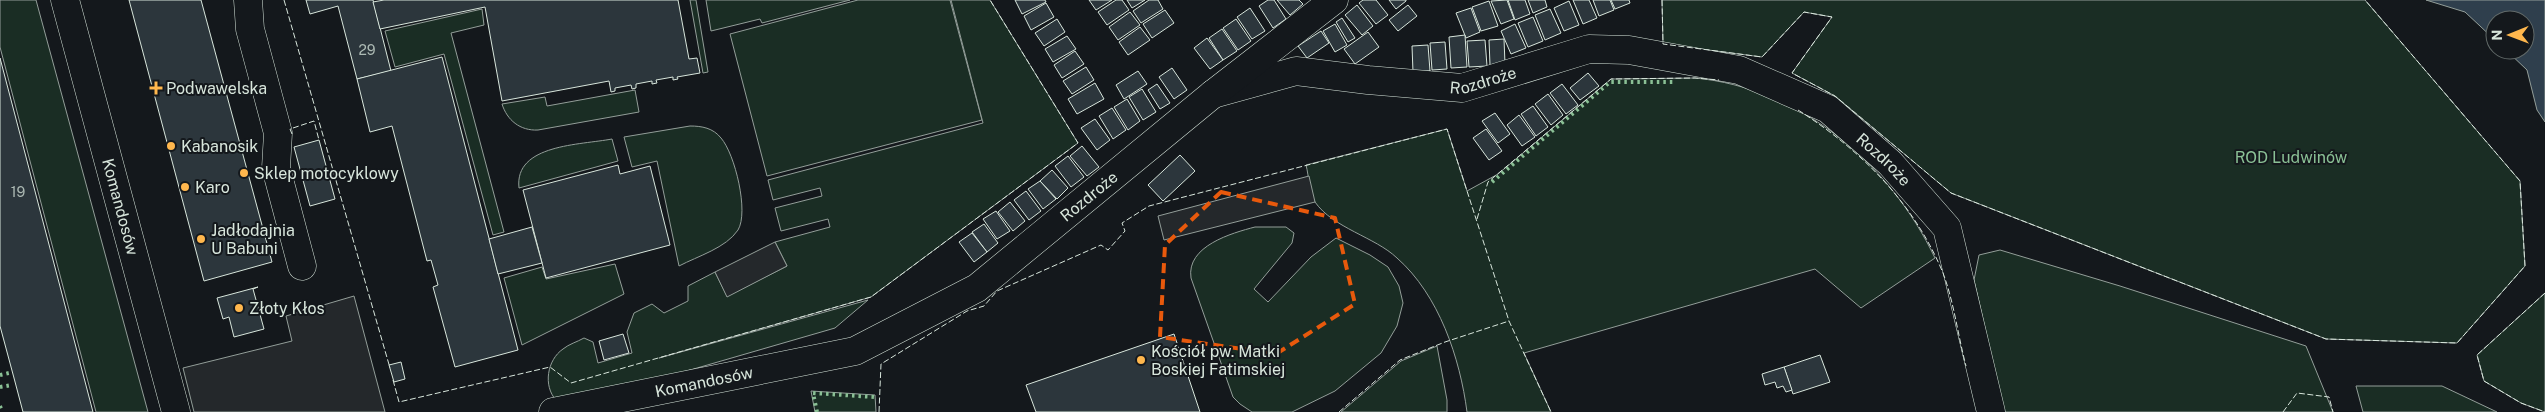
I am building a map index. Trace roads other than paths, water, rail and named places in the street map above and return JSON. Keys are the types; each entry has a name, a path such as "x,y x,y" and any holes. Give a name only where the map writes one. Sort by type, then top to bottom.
{"street":[{"name":"Komandosów","path":"65,0 176,412"},
{"path":"248,0 250,29 278,133 276,168 302,266"},
{"path":"1213,94 1334,0"},
{"name":"Rozdroże","path":"855,351 978,288 1213,94 1296,71 1368,80 1462,88 1589,49 1629,50 1739,70 1828,109 1890,163 1947,228 1991,412"},
{"name":"Komandosów","path":"553,412 855,351"}],"water":[{"path":"2426,0 2545,0 2545,122 2537,110 2527,70 2516,60 2535,60 2535,10 2485,10 2485,31 2465,12"}],"place":[{"name":"Podwawelska","path":"156,88"},
{"name":"Kabanosik","path":"171,146"},
{"name":"Sklep motocyklowy","path":"244,173"},
{"name":"Karo","path":"185,187"},
{"name":"Jadłodajnia U Babuni","path":"201,239"},
{"name":"Złoty Kłos","path":"239,308"},
{"name":"Kościół pw. Matki Boskiej Fatimskiej","path":"1141,360"}],"park label":[{"name":"ROD Ludwinów","path":"2291,157"}]}
